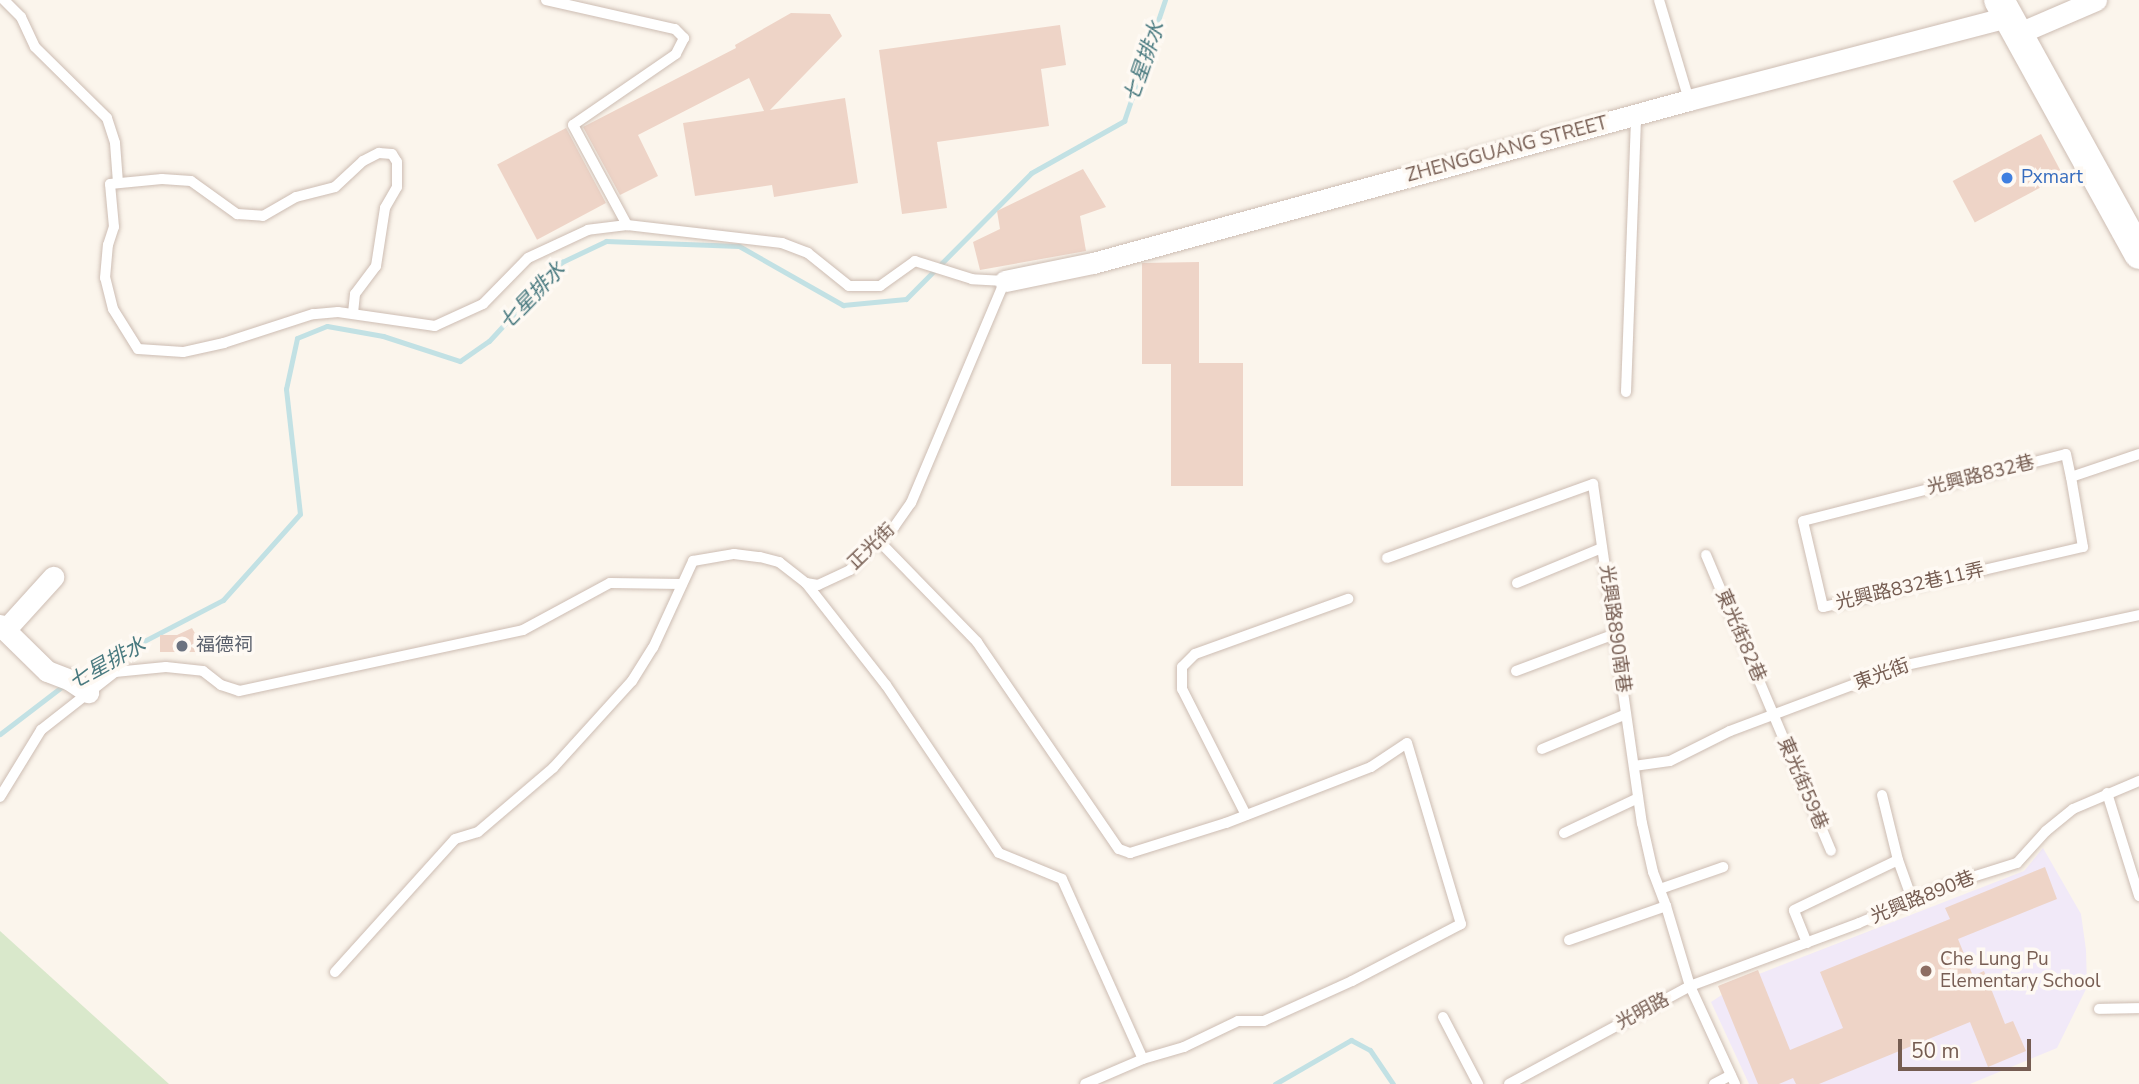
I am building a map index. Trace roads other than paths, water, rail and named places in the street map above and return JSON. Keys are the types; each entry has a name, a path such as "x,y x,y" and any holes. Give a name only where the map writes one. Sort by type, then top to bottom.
{"main road":[{"path":"2008,17 2139,254"}],"street":[{"name":"ZHENGGUANG STREET","path":"1006,281 1063,271 1689,100 2008,17 2096,0"},
{"path":"53,577 2,628 47,671 70,680 88,692"}],"lane":[{"path":"5,0 21,17 35,47 107,118 115,143 118,183"},
{"path":"547,0 675,29 684,38 676,54 573,124 626,225"},
{"path":"1659,0 1689,100"},
{"path":"1626,392 1636,115"},
{"path":"353,314 355,294 376,267 385,208 397,187 397,162 392,154 379,153 362,161 335,187 296,197 263,216 237,214 191,181 162,179 110,184 114,227 105,278 113,309 138,349 183,352 224,343 313,314 353,314 435,326 484,304 528,258 588,230 626,225 782,243 808,253 849,286 880,286 915,261 972,279 1006,281"},
{"name":"正光街","path":"806,583 818,585 850,570 877,539 894,527 911,503 1006,281"},
{"name":"光興路832巷","path":"1803,521 2066,454 2071,477"},
{"path":"2071,477 2139,454"},
{"name":"光興路832巷11弄","path":"1803,521 1823,607 2082,547 2071,477"},
{"name":"光興路890南巷","path":"1387,558 1593,484 1638,798 1653,872 1690,986"},
{"path":"877,539 977,642 1118,849 1130,853 1246,815 1371,767 1407,743 1461,924 1352,981 1264,1021 1238,1021 1184,1047 1143,1059 1085,1084"},
{"path":"1517,583 1602,548"},
{"path":"335,972 455,839 478,832 553,768 632,681 653,648 693,561 734,554 779,562 806,583 886,685 999,853 1062,879 1143,1059"},
{"name":"東光街82巷","path":"1706,555 1774,716"},
{"path":"0,797 41,730 115,672 166,667 203,671 221,685 239,691 523,630 610,583 682,584"},
{"path":"1246,815 1182,690 1182,667 1195,654 1348,599"},
{"name":"東光街","path":"1634,766 1670,761 1730,731 1906,665 2139,615"},
{"path":"1516,671 1615,634"},
{"path":"1542,749 1626,714"},
{"name":"東光街59巷","path":"1774,716 1831,851"},
{"name":"光興路890巷","path":"1690,986 1807,943 1912,899 2017,863 2046,831 2073,809 2139,781"},
{"path":"2106,793 2139,896"},
{"path":"1882,795 1898,860 1912,899"},
{"path":"1564,833 1638,798"},
{"path":"1807,943 1794,910 1898,860"},
{"path":"1660,889 1723,867"},
{"path":"1569,940 1666,906"},
{"name":"光明路","path":"1509,1084 1690,986 1733,1080 1714,1084"},
{"path":"2099,1009 2139,1008"},
{"path":"1443,1017 1478,1084"}],"waterway":[{"name":"七星排水","path":"75,677 223,600 300,514 286,389 297,338 327,326 383,336 460,361 489,341 562,262 606,241 739,246 843,305 906,299 1031,173 1124,121 1165,0"},
{"name":"七星排水","path":"0,734 64,685"},
{"path":"1275,1084 1351,1040 1370,1050 1393,1084"}],"place":[{"name":"Pxmart","path":"2007,178"},
{"name":"福德祠","path":"182,646"},
{"name":"Che Lung Pu Elementary School","path":"1926,971"}]}
